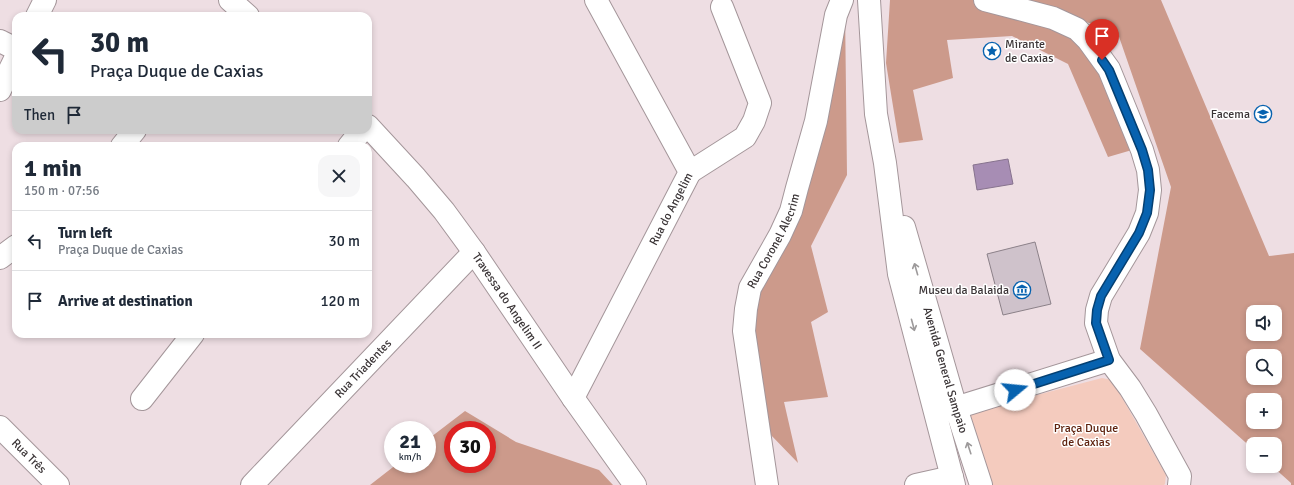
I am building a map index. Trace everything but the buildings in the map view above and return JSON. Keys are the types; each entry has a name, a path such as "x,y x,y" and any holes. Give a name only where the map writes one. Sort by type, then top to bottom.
{"street":[{"path":"39,12 45,0"},
{"name":"Rua do Angelim","path":"573,398 690,172 596,0"},
{"name":"Rua Coronel Alecrim","path":"767,485 744,331 746,310 750,288 780,235 791,211 816,121 836,15 842,0"},
{"name":"Avenida General Sampaio","path":"868,0 876,114 885,163 946,411 953,481"},
{"path":"985,0 1053,18 1077,29 1088,40 1109,70 1142,150 1148,170 1150,190 1147,213 1139,233 1101,296 1097,310 1096,323 1109,360 1130,388 1146,414 1180,476 1179,485"},
{"path":"690,172 745,137 754,122 760,103 722,7"},
{"path":"0,41 12,47"},
{"path":"0,90 12,65"},
{"name":"Travessa do Angelim II","path":"372,130 416,178 474,252 573,398 635,485"},
{"path":"125,142 132,134"},
{"path":"352,142 359,134"},
{"path":"0,258 12,249"},
{"name":"Rua Triadentes","path":"252,485 474,252"},
{"path":"142,399 190,338"},
{"path":"946,411 1109,360"},
{"name":"Avenida General Sampaio","path":"946,411 981,485"},
{"name":"Rua Três","path":"0,427 58,485"},
{"path":"916,485 953,481"}],"green space":[{"name":"Praça Duque de Caxias","path":"1102,378 1112,380 1166,475 1164,485 980,485 964,418 972,412"}],"shaded area":[{"path":"890,0 979,0 1066,30 1103,77 1132,150 1108,157 1068,64 1012,36 947,40 953,78 913,90 923,140 899,143 886,63"},
{"path":"1009,0 1161,0 1269,256 1294,253 1294,485 1291,485 1291,483 1280,473 1282,473 1282,437 1246,437 1246,443 1140,349 1171,187 1117,31"},
{"path":"845,8 847,175 811,246 828,312 811,322 828,397 784,402 798,463 769,433 744,336 753,291 790,229"},
{"path":"1008,159 1013,184 977,190 973,165"},
{"path":"465,411 481,421 452,421"},
{"path":"444,427 444,473 496,473 496,430 516,442 599,470 613,485 370,485 385,473 436,473 436,433"}],"place":[{"name":"Mirante de Caxias","path":"992,51"},
{"name":"Facema","path":"1263,114"},
{"name":"Museu da Balaida","path":"1022,290"}],"route":[{"path":"1015,390 1109,360 1096,323 1097,310 1101,296 1139,233 1147,213 1150,190 1148,170 1142,150 1109,70 1102,60"}]}
